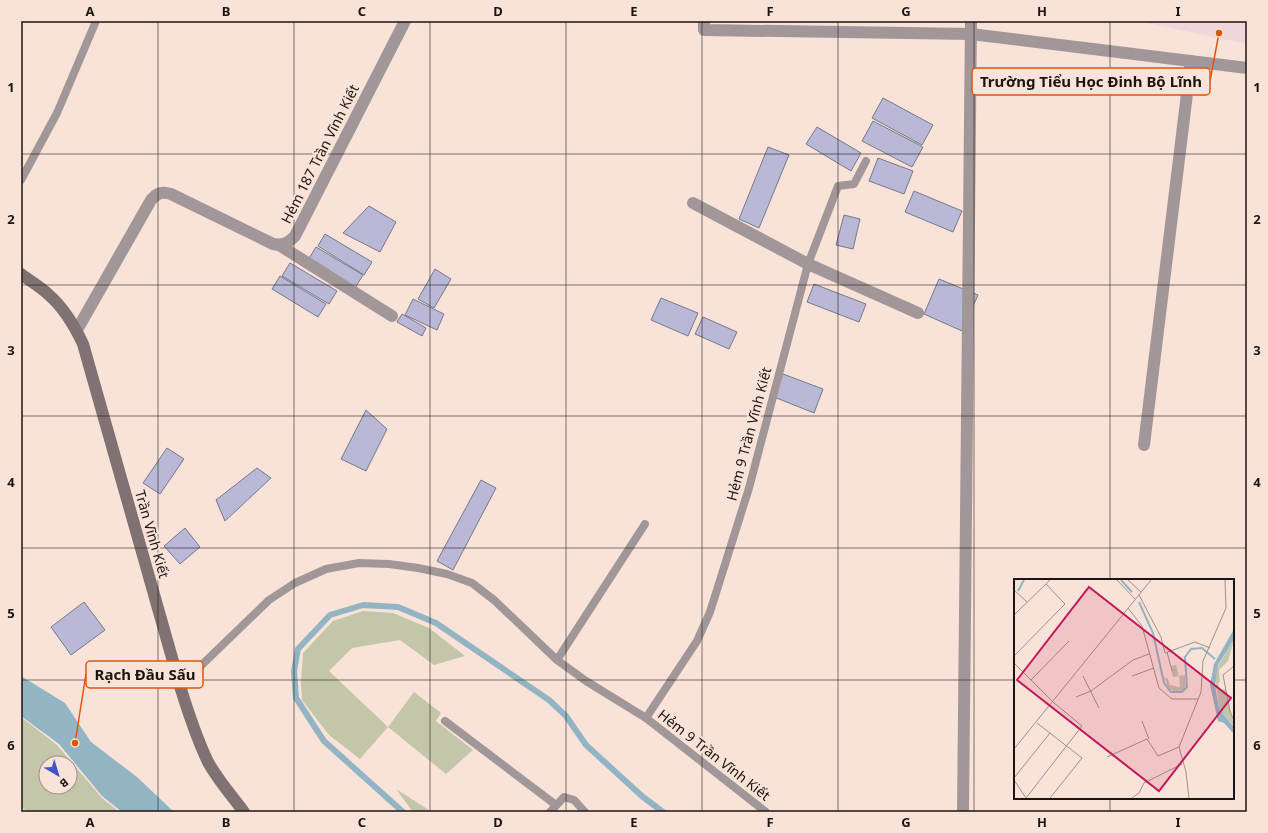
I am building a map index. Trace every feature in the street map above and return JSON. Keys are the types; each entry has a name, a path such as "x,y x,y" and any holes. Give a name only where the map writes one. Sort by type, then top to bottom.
{"street":[{"name":"Hẻm 187 Trần Vĩnh Kiết","path":"279,245 285,244 295,236 405,21"},
{"path":"704,21 704,30 971,34 1247,68"},
{"path":"963,812 971,21"},
{"path":"1144,445 1191,61"},
{"path":"77,330 150,200 157,194 166,192 273,244 279,245 392,316"},
{"path":"693,203 808,264 918,313"},
{"name":"Trần Vĩnh Kiết","path":"21,274 50,295 77,330 83,344 180,686 196,735 209,763 244,812"}],"lane":[{"path":"21,180 57,112 96,21"},
{"name":"Hẻm 9 Trần Vĩnh Kiết","path":"646,718 696,641 710,612 749,488 808,264 838,186 854,184 866,160"},
{"path":"557,660 645,524"},
{"name":"Hẻm 9 Trần Vĩnh Kiết","path":"180,686 269,600 295,583 326,569 359,563 389,564 447,574 472,583 494,600 557,660 586,681 646,718 766,812"},
{"path":"445,721 556,805"},
{"path":"550,812 564,797 574,800 585,812"}],"shaded area":[{"path":"1137,21 1247,21 1247,44"}],"green space":[{"path":"363,611 393,613 429,628 465,656 434,665 400,640 352,648 329,671 388,727 360,759 329,735 302,700 301,683 303,653 333,621"},
{"path":"414,692 441,713 436,721 473,750 446,774 388,727"},
{"path":"21,717 57,745 65,755 38,755 38,795 78,795 78,770 102,798 119,812 27,812 21,806"},
{"path":"396,789 432,812 413,812"}],"water":[{"path":"21,676 65,703 91,742 137,777 174,812 122,812 102,796 78,767 78,755 68,755 59,744 21,716"}],"building":[{"path":"883,98 933,125 922,145 872,118"},
{"path":"873,121 923,147 912,167 862,141"},
{"path":"817,127 861,153 851,171 806,144"},
{"path":"768,147 789,155 759,228 739,219"},
{"path":"878,158 913,171 904,194 869,181"},
{"path":"914,191 962,211 953,232 905,212"},
{"path":"369,206 396,222 380,252 343,233"},
{"path":"844,215 860,219 853,249 836,245"},
{"path":"325,234 372,262 364,275 318,246"},
{"path":"316,247 363,275 355,288 308,260"},
{"path":"290,263 337,291 329,304 282,276"},
{"path":"435,269 451,279 434,308 418,299"},
{"path":"280,276 326,304 318,317 272,289"},
{"path":"939,279 978,295 962,331 924,314"},
{"path":"814,284 866,304 859,322 807,302"},
{"path":"661,298 698,313 688,336 651,320"},
{"path":"413,299 444,314 437,330 405,315"},
{"path":"402,314 426,328 422,336 397,322"},
{"path":"703,317 737,332 729,349 695,334"},
{"path":"783,374 823,389 814,413 774,397"},
{"path":"366,410 387,429 366,471 341,459"},
{"path":"167,448 184,459 160,494 143,483"},
{"path":"257,468 271,478 225,521 216,500"},
{"path":"481,480 496,488 453,570 437,561"},
{"path":"185,528 200,547 180,564 164,546"},
{"path":"84,602 105,630 71,655 51,627"}],"waterway":[{"path":"403,812 324,741 296,698 294,671 298,649 330,615 363,605 398,607 436,623 549,700 566,716 586,745 643,797 663,812"}],"place":[{"name":"Trường Tiểu Học Đinh Bộ Lĩnh","path":"1219,33"},
{"name":"Rạch Đầu Sấu","path":"75,743"}]}
